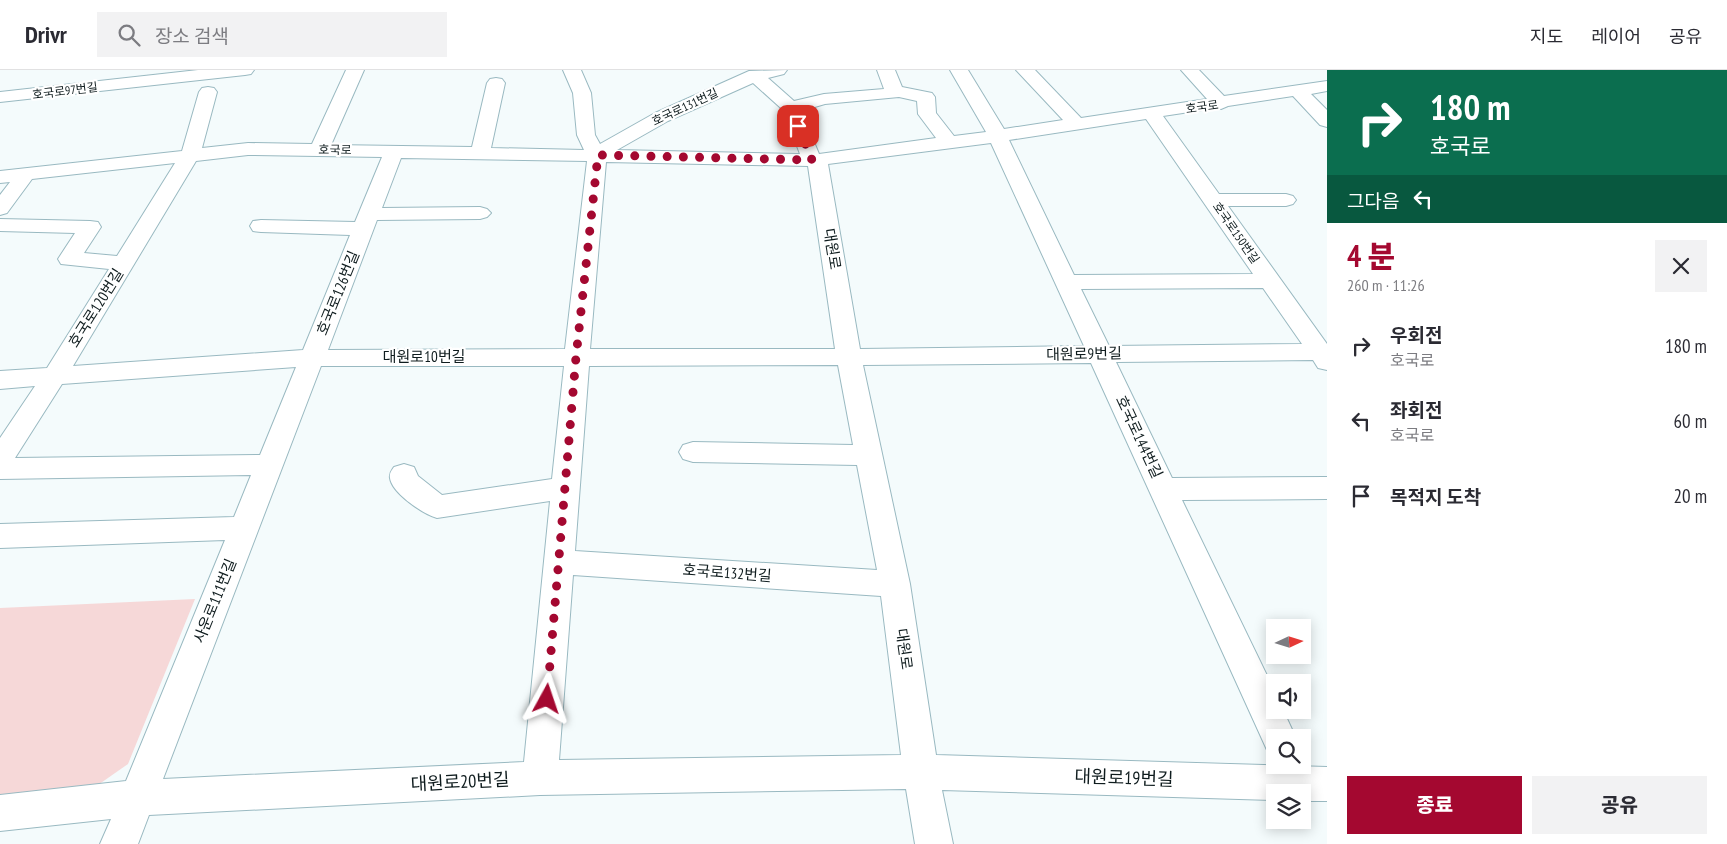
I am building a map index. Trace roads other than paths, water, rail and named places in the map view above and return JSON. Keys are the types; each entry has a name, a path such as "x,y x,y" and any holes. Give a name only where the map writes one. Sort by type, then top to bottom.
{"street":[{"name":"호국로97번길","path":"0,98 132,76 245,70"},
{"path":"319,150 355,70"},
{"path":"540,778 576,357 598,155 586,135 582,93 572,70"},
{"name":"호국로131번길","path":"598,155 615,142 655,121 754,75 778,70"},
{"path":"886,70 894,91"},
{"name":"호국로144번길","path":"960,70 998,136 1275,729"},
{"path":"1025,70 1077,124"},
{"path":"1190,70 1221,104"},
{"path":"754,75 791,108 814,160"},
{"path":"480,153 496,83"},
{"name":"호국로","path":"0,177 190,154 248,149 814,160 1152,114 1327,86"},
{"path":"791,108 824,99 895,94 894,91"},
{"path":"894,91 926,97 927,114 950,143"},
{"path":"1298,91 1327,121"},
{"path":"190,154 208,92"},
{"name":"호국로150번길","path":"1152,114 1270,281 1325,355"},
{"name":"호국로126번길","path":"312,358 394,152"},
{"name":"호국로120번길","path":"0,460 55,375 190,154"},
{"name":"대원로","path":"814,160 849,357 895,584 921,772 934,844"},
{"path":"0,209 26,174"},
{"path":"1213,200 1286,200"},
{"name":"호국로126번길","path":"261,226 367,221 480,212"},
{"path":"0,225 90,227 69,259 124,262"},
{"path":"1066,282 1270,281"},
{"name":"대원로9번길","path":"849,357 1100,353 1325,355"},
{"name":"대원로10번길","path":"0,380 312,358 849,357"},
{"name":"사운로111번길","path":"119,844 312,358"},
{"path":"694,452 869,455"},
{"path":"0,469 270,465"},
{"path":"404,474 404,479 420,495 436,507 565,488"},
{"path":"1163,489 1327,488"},
{"path":"0,536 244,528"},
{"name":"호국로132번길","path":"559,562 895,584"},
{"name":"대원로20번길","path":"0,813 136,798 540,778 921,772"},
{"name":"대원로19번길","path":"921,772 1306,777"}]}
